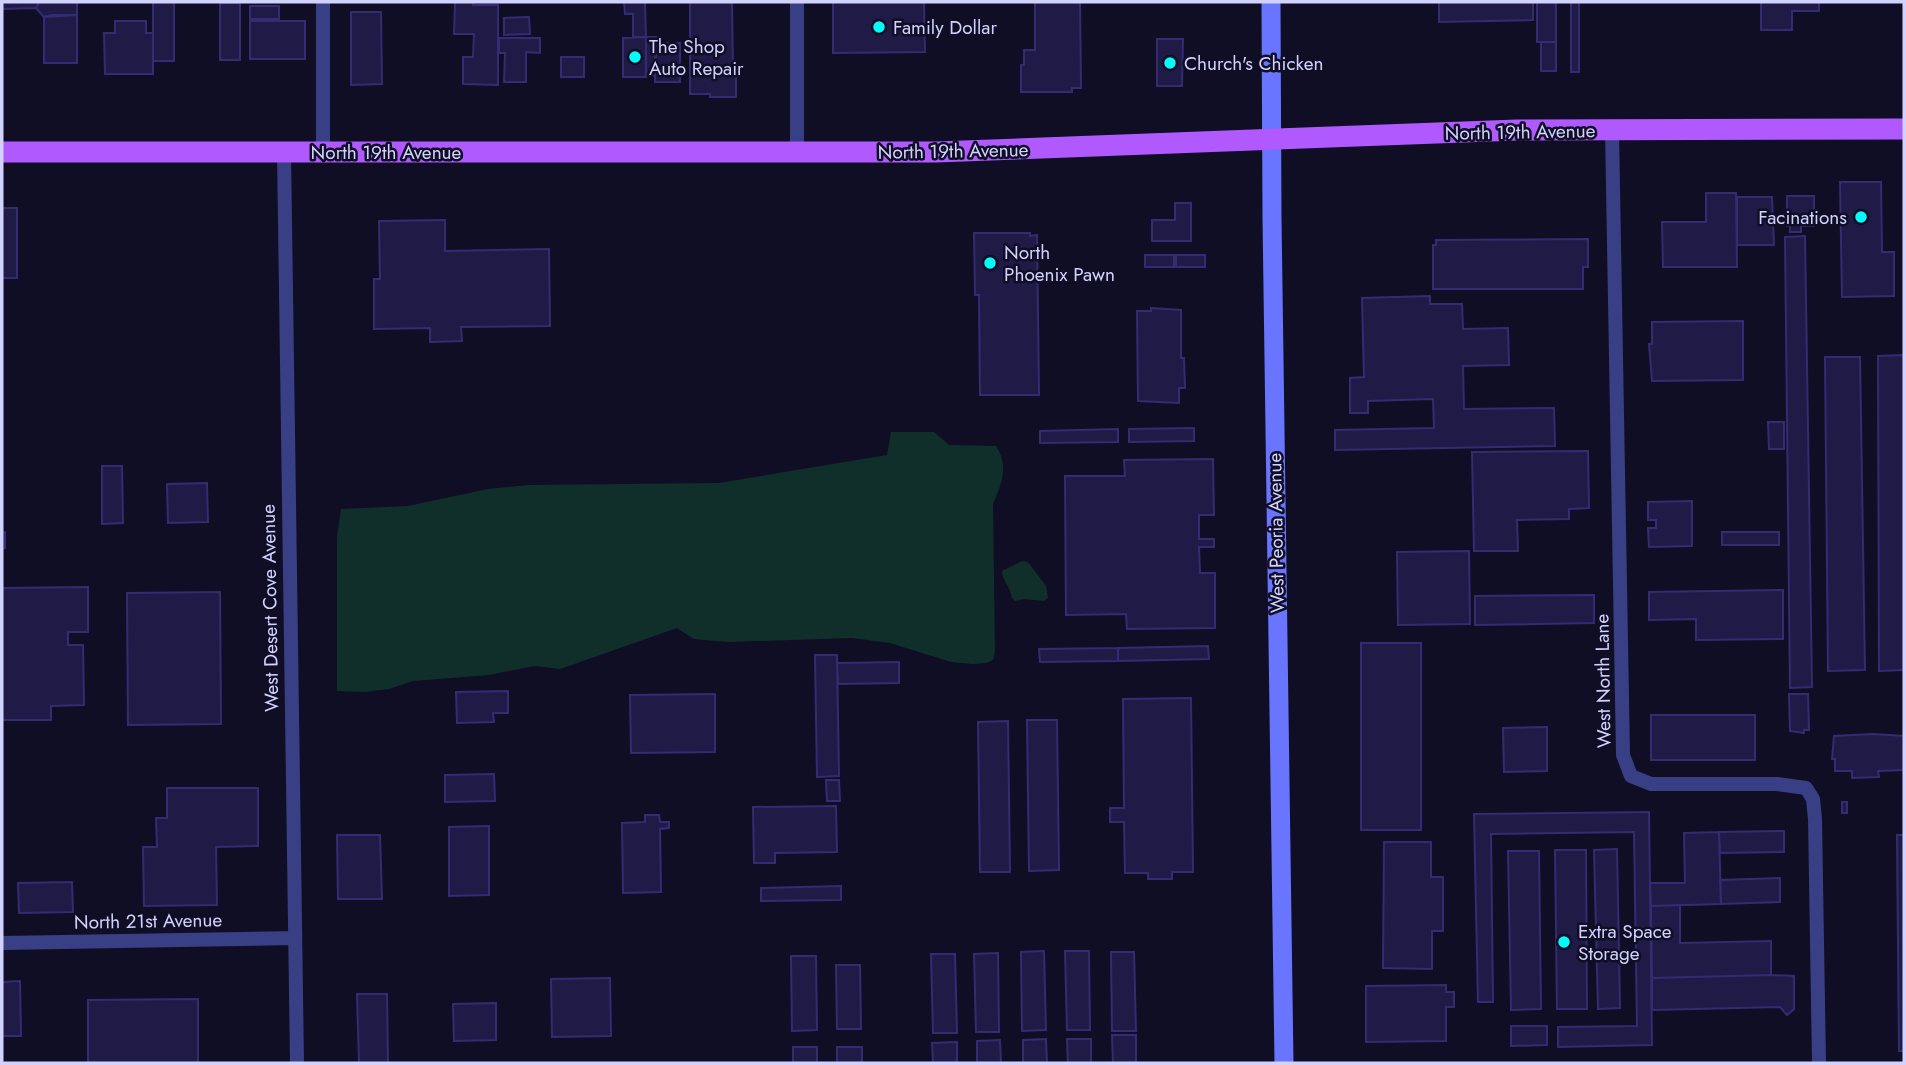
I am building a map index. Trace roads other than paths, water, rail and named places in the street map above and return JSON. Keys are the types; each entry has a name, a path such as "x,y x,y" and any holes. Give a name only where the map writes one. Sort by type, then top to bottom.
{"main road":[{"name":"West Peoria Avenue","path":"1271,2 1284,1063"},
{"name":"North 19th Avenue","path":"2,152 797,153 1054,149 1509,130 1904,129"}],"street":[{"path":"323,2 323,152"},
{"path":"797,2 797,153"},
{"name":"West North Lane","path":"1612,130 1623,755 1631,776 1651,784 1777,784 1806,788 1813,799 1815,819 1819,1063"},
{"name":"West Desert Cove Avenue","path":"284,152 297,1063"},
{"name":"North 21st Avenue","path":"2,943 294,938"}],"place":[{"name":"Family Dollar","path":"879,27"},
{"name":"The Shop Auto Repair","path":"635,57"},
{"name":"Church's Chicken","path":"1170,63"},
{"name":"Facinations","path":"1861,217"},
{"name":"North Phoenix Pawn","path":"990,263"},
{"name":"Extra Space Storage","path":"1564,942"}]}
